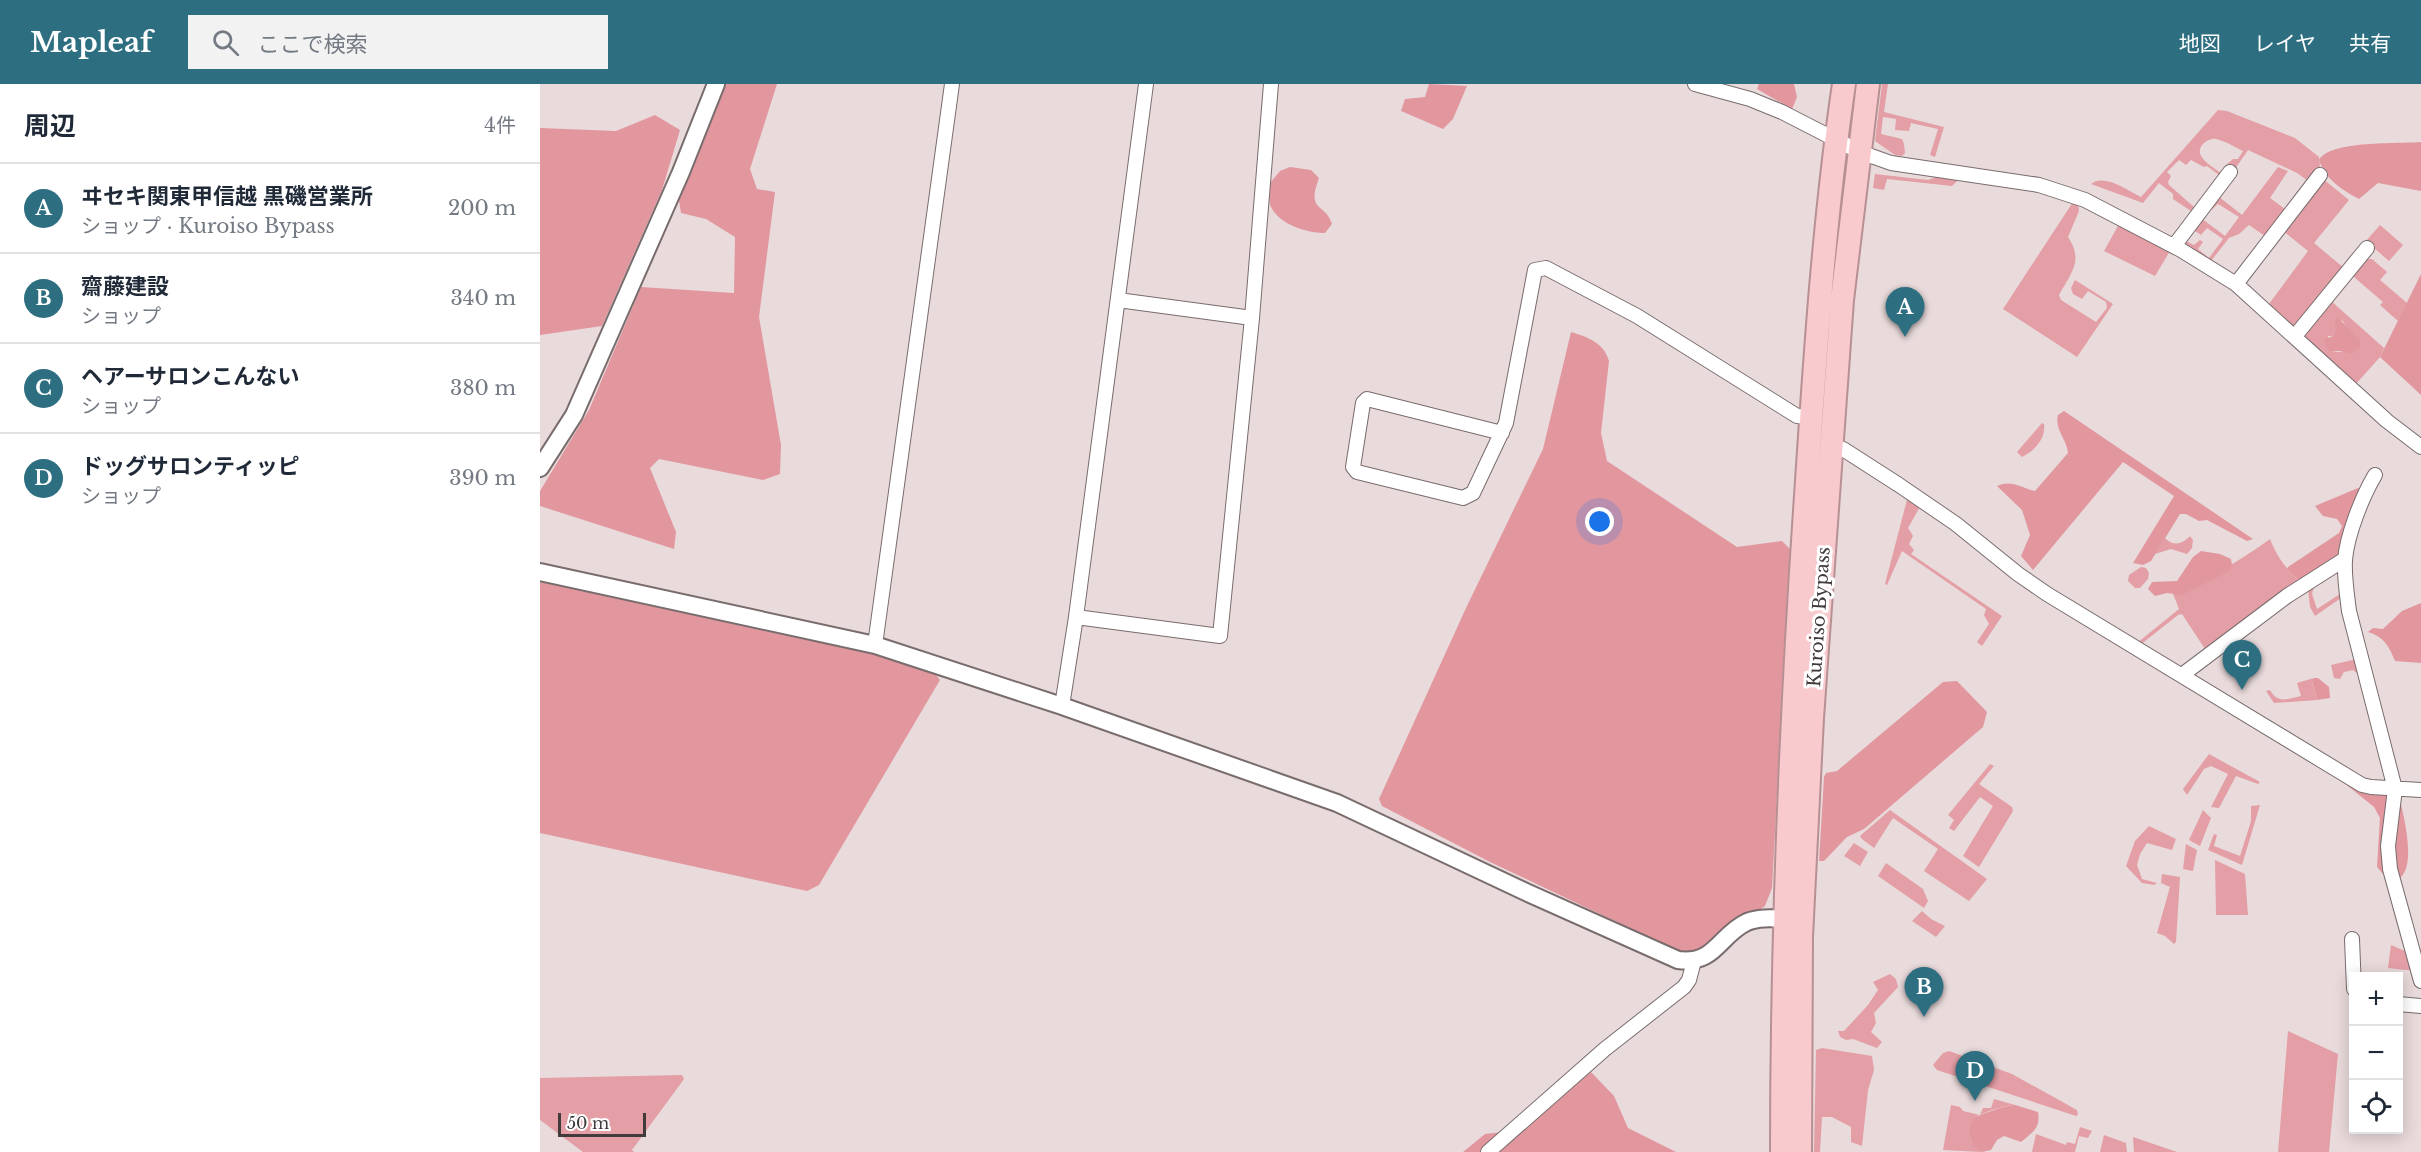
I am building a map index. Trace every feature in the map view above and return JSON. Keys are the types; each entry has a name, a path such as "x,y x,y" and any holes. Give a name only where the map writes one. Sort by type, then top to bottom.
{"highway":[{"name":"Kuroiso Bypass","path":"1800,1152 1794,919 1797,635 1812,417 1836,140 1844,84"},
{"name":"Kuroiso Bypass","path":"1782,1152 1782,993 1794,919 1842,300 1868,84"}],"street":[{"path":"540,468 574,415 681,172 716,84"},
{"path":"875,645 952,84"},
{"path":"1062,706 1076,617 1146,84"},
{"path":"1076,617 1220,636 1271,84"},
{"path":"1695,84 1750,99 1782,112 1860,152 1891,164 2039,185 2069,193 2174,246 2236,284 2387,422 2421,447"},
{"path":"1729,84 1750,99"},
{"path":"2174,246 2230,172"},
{"path":"2236,284 2320,175"},
{"path":"2295,336 2367,248"},
{"path":"1502,433 1367,399 1363,403 1353,467 1357,472 1464,498 1473,493 1502,433 1506,423 1535,270 1546,268 1637,316 1797,416 1812,417"},
{"path":"1118,300 1251,318"},
{"path":"1830,448 1843,449 1956,524 2046,594 2362,785 2421,790"},
{"path":"2375,475 2368,486 2345,559 2349,611 2395,789 2388,846 2390,869 2421,981"},
{"path":"2182,675 2287,596 2345,559"},
{"path":"540,572 875,645 1062,706 1337,803 1678,960 1694,961 1709,954 1739,927 1748,922 1759,919 1794,919"},
{"path":"2352,939 2353,972"},
{"path":"1488,1152 1605,1049 1684,987 1689,980 1694,961"},
{"path":"2403,1004 2421,1006"}],"shaded area":[{"path":"726,84 777,84 750,169 757,189 775,192 759,317 781,445 780,474 763,480 659,459 650,468 676,532 674,549 540,506 540,491 589,410 641,287 734,293 735,237 706,219 681,213 679,201"},
{"path":"1429,84 1467,86 1453,119 1443,129 1401,111 1405,99 1425,97"},
{"path":"1759,84 1794,84 1797,97 1792,109 1757,89"},
{"path":"1882,84 1888,84 1884,112 1944,127 1935,157 1930,155 1938,129 1911,123 1909,131 1895,130 1896,119 1883,117 1881,134 1902,139 1905,153 1902,156 1895,155 1875,141"},
{"path":"2218,110 2227,111 2295,138 2319,157 2320,166 2308,181 2297,173 2248,150 2235,169 2227,164 2233,159 2238,159 2243,151 2223,141 2212,139 2203,144 2200,153 2204,160 2221,173 2219,175 2207,166 2204,167 2191,160 2186,165 2179,160 2167,172 2171,176 2169,185 2194,207 2191,211 2173,199 2173,194 2159,183 2143,203 2091,184 2102,180 2109,181 2141,197"},
{"path":"655,115 680,130 662,190 602,326 540,335 540,128 616,131"},
{"path":"2421,142 2421,191 2378,183 2359,199 2340,188 2325,173 2319,160 2336,149 2350,146"},
{"path":"1290,167 1311,170 1319,178 1316,202 1332,224 1325,233 1295,227 1281,219 1271,207 1270,183 1280,171"},
{"path":"2278,167 2288,171 2270,198 2285,209 2265,236 2249,225 2239,234 2229,238 2211,261 2185,246 2184,240 2194,245 2200,240 2203,242 2198,249 2209,258 2223,239 2207,228 2201,235 2192,229 2201,218 2225,236 2239,217 2218,204 2210,211 2207,209 2218,196 2242,215"},
{"path":"1875,174 1928,180 1936,177 1958,180 1952,186 1887,179 1884,190 1873,188"},
{"path":"2323,179 2349,200 2314,243 2344,268 2295,327 2269,304 2308,251 2282,230"},
{"path":"2073,202 2078,204 2079,211 2068,237 2075,253 2074,267 2059,295 2061,300 2096,322 2107,308 2106,302 2088,291 2082,299 2073,294 2071,288 2075,280 2113,304 2077,357 2003,309"},
{"path":"2119,224 2170,251 2155,276 2104,251"},
{"path":"2380,225 2403,245 2389,261 2366,241"},
{"path":"2365,259 2372,259 2387,272 2380,280 2407,303 2398,321 2380,305 2383,302 2354,277 2354,271"},
{"path":"2421,274 2421,395 2380,357"},
{"path":"2330,300 2384,348 2380,357 2355,385 2302,335","holes":["2342,320 2349,330 2346,352 2330,352 2328,336 2333,336"]},
{"path":"2337,317 2360,339 2360,347 2352,354 2339,351 2330,352 2326,347 2325,339 2333,336 2336,330 2334,321"},
{"path":"1571,332 1599,345 1609,361 1601,433 1607,461 1737,547 1782,541 1790,549 1772,888 1765,906 1702,950 1684,954 1490,862 1382,806 1379,799 1466,608 1543,449"},
{"path":"2064,411 2253,539 2247,541 2207,520 2199,521 2186,514 2180,514 2151,561 2143,565 2133,563 2174,496 2123,462 2033,570 2021,556 2030,535 2022,510 1997,486 2007,483 2035,491 2068,453 2057,420 2058,415"},
{"path":"2042,423 2044,429 2041,439 2035,448 2022,457 2017,452"},
{"path":"2358,488 2362,489 2344,555 2301,583 2287,569 2288,567 2339,533 2342,526 2337,519 2323,516 2315,506"},
{"path":"1908,496 1921,505 1908,528 1913,536 1909,544 1914,550 1911,554 2002,616 1982,646 1977,642 1989,624 1984,615 1986,609 1902,551 1887,585 1885,584"},
{"path":"2190,536 2193,540 2192,548 2187,554 2171,549 2155,554 2165,538 2172,543 2178,543"},
{"path":"2270,539 2282,562 2301,583 2207,652 2182,614 2140,645 2137,643 2179,609 2172,591 2223,570"},
{"path":"2201,551 2220,554 2231,559 2230,571 2182,595 2167,593 2155,596 2148,589 2152,582 2177,581 2193,557"},
{"path":"2341,566 2344,568 2344,593 2341,598 2315,616 2310,607 2308,589 2310,586 2314,587 2312,594 2317,609 2343,592 2343,575 2336,568"},
{"path":"2141,567 2146,568 2149,573 2148,579 2140,588 2135,588 2128,581 2129,575"},
{"path":"540,579 877,655 932,670 940,680 819,885 807,891 540,833"},
{"path":"2421,603 2421,663 2395,661 2385,643 2368,632 2373,628 2383,629 2402,611"},
{"path":"2357,659 2361,673 2358,674 2353,670 2344,672 2340,679 2334,678 2331,665"},
{"path":"2314,678 2312,682 2317,700 2274,703 2266,691 2270,690 2280,699 2301,696 2297,683"},
{"path":"2318,678 2329,687 2330,698 2317,700 2312,681"},
{"path":"1957,681 1987,712 1983,727 1864,829 1847,837 1824,861 1819,861 1826,773 1837,771 1943,682"},
{"path":"2209,754 2260,782 2258,784 2236,776 2219,808 2211,807 2228,774 2211,766 2204,769 2187,795 2183,789"},
{"path":"1990,764 1994,766 1979,784 2012,807 2013,811 1979,867 1963,856 1993,806 1980,797 1954,831 1949,828 1954,820 1948,815"},
{"path":"2338,778 2399,796 2407,832 2408,859 2405,871 2399,879 2390,882 2377,867 2380,818 2374,807"},
{"path":"2260,805 2242,865 2208,850 2214,834 2217,835 2214,846 2240,856 2251,821 2251,806"},
{"path":"1890,810 1987,879 1969,901 1924,871 1938,849 1893,818 1874,848 1862,839 1860,836"},
{"path":"2203,810 2211,818 2200,846 2189,840"},
{"path":"2149,826 2176,839 2172,850 2147,843 2140,854 2137,865 2142,879 2157,883 2154,885 2142,883 2126,866 2135,841"},
{"path":"1854,843 1868,852 1860,866 1844,856"},
{"path":"2186,844 2197,850 2193,871 2183,869"},
{"path":"2215,860 2245,874 2248,915 2216,915"},
{"path":"1886,863 1923,889 1928,901 1924,908 1878,876"},
{"path":"2162,874 2180,877 2176,942 2174,944 2165,936 2157,933 2170,887 2161,883"},
{"path":"1922,911 1945,926 1936,937 1912,921"},
{"path":"2391,945 2407,952 2416,971 2388,968"},
{"path":"1890,974 1896,979 1898,987 1874,1013 1876,1023 1871,1032 1882,1042 1877,1048 1840,1037 1838,1031 1844,1031 1868,1005 1878,990 1873,982"},
{"path":"2288,1031 2338,1054 2329,1152 2278,1152"},
{"path":"1822,1048 1872,1056 1874,1070 1868,1090 1862,1146 1851,1142 1851,1127 1832,1117 1822,1117 1820,1152 1814,1152 1816,1050"},
{"path":"1949,1051 2012,1074 2077,1110 2078,1115 1937,1070 1933,1065 1943,1053"},
{"path":"1591,1072 1614,1096 1628,1128 1676,1152 1463,1152 1485,1134 1522,1130"},
{"path":"682,1075 684,1079 632,1150 634,1152 583,1152 540,1120 540,1078"},
{"path":"1994,1099 2015,1105 1999,1108 1980,1115 1983,1108 1991,1108"},
{"path":"1951,1105 1979,1115 1974,1117 1973,1144 1982,1152 1943,1150"},
{"path":"2015,1105 2038,1112 2037,1126 2032,1133 2021,1142 2004,1136 1997,1140 1991,1150 1982,1152 1973,1145 1969,1129 1974,1117"},
{"path":"2080,1127 2092,1131 2088,1138 2079,1136 2075,1152 2032,1152 2036,1134 2066,1145 2067,1142 2075,1144"},
{"path":"2104,1135 2126,1143 2127,1152 2100,1152"},
{"path":"2133,1137 2177,1152 2134,1152"}],"place":[{"name":"ヰセキ関東甲信越 黒磯営業所","path":"1905,337"},
{"name":"ヘアーサロンこんない","path":"2242,690"},
{"name":"齋藤建設","path":"1924,1017"},
{"name":"ドッグサロンティッピ","path":"1975,1101"}]}
